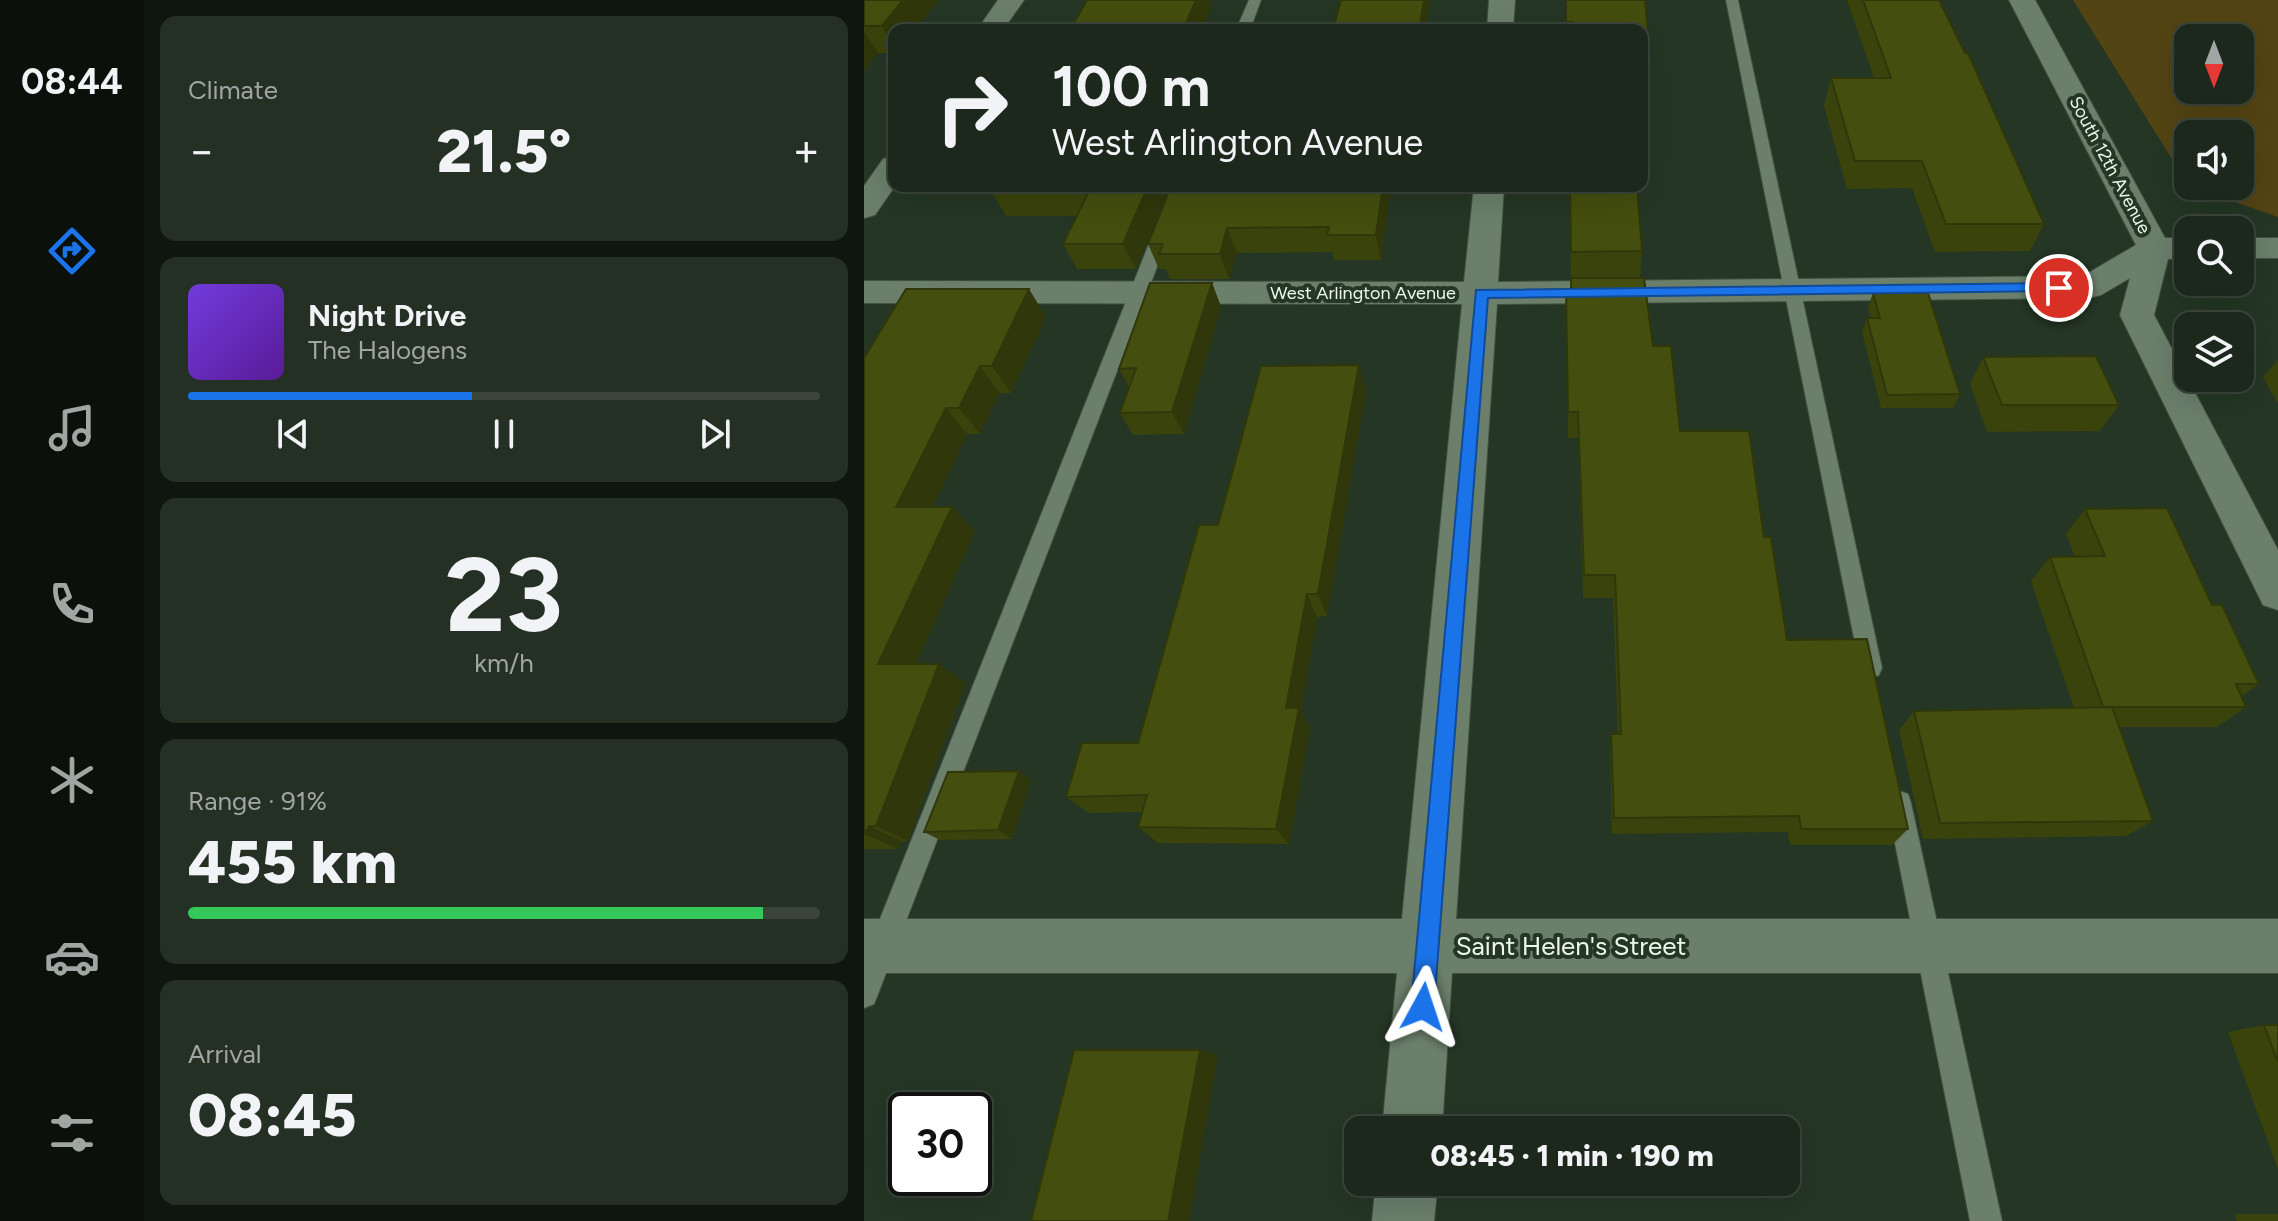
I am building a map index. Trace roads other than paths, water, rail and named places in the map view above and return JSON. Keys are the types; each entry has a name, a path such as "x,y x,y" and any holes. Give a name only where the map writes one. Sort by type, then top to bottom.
{"street":[{"path":"994,24 1011,0"},
{"path":"1500,24 1502,0"},
{"name":"South 12th Avenue","path":"2022,0 2171,248 2137,315 2278,592"},
{"path":"864,208 888,174"},
{"path":"1413,1116 1489,192"},
{"name":"West Arlington Avenue","path":"864,292 1481,293 2089,287 2171,248"},
{"path":"2254,248 2278,248"},
{"name":"Saint Helen's Street","path":"870,962 1428,946 2278,946"},
{"path":"1403,1221 1406,1196"}],"lane":[{"path":"1245,24 1255,0"},
{"path":"1732,0 1795,290 1877,696"},
{"path":"870,962 1178,192"},
{"path":"1893,774 1986,1221"}]}
